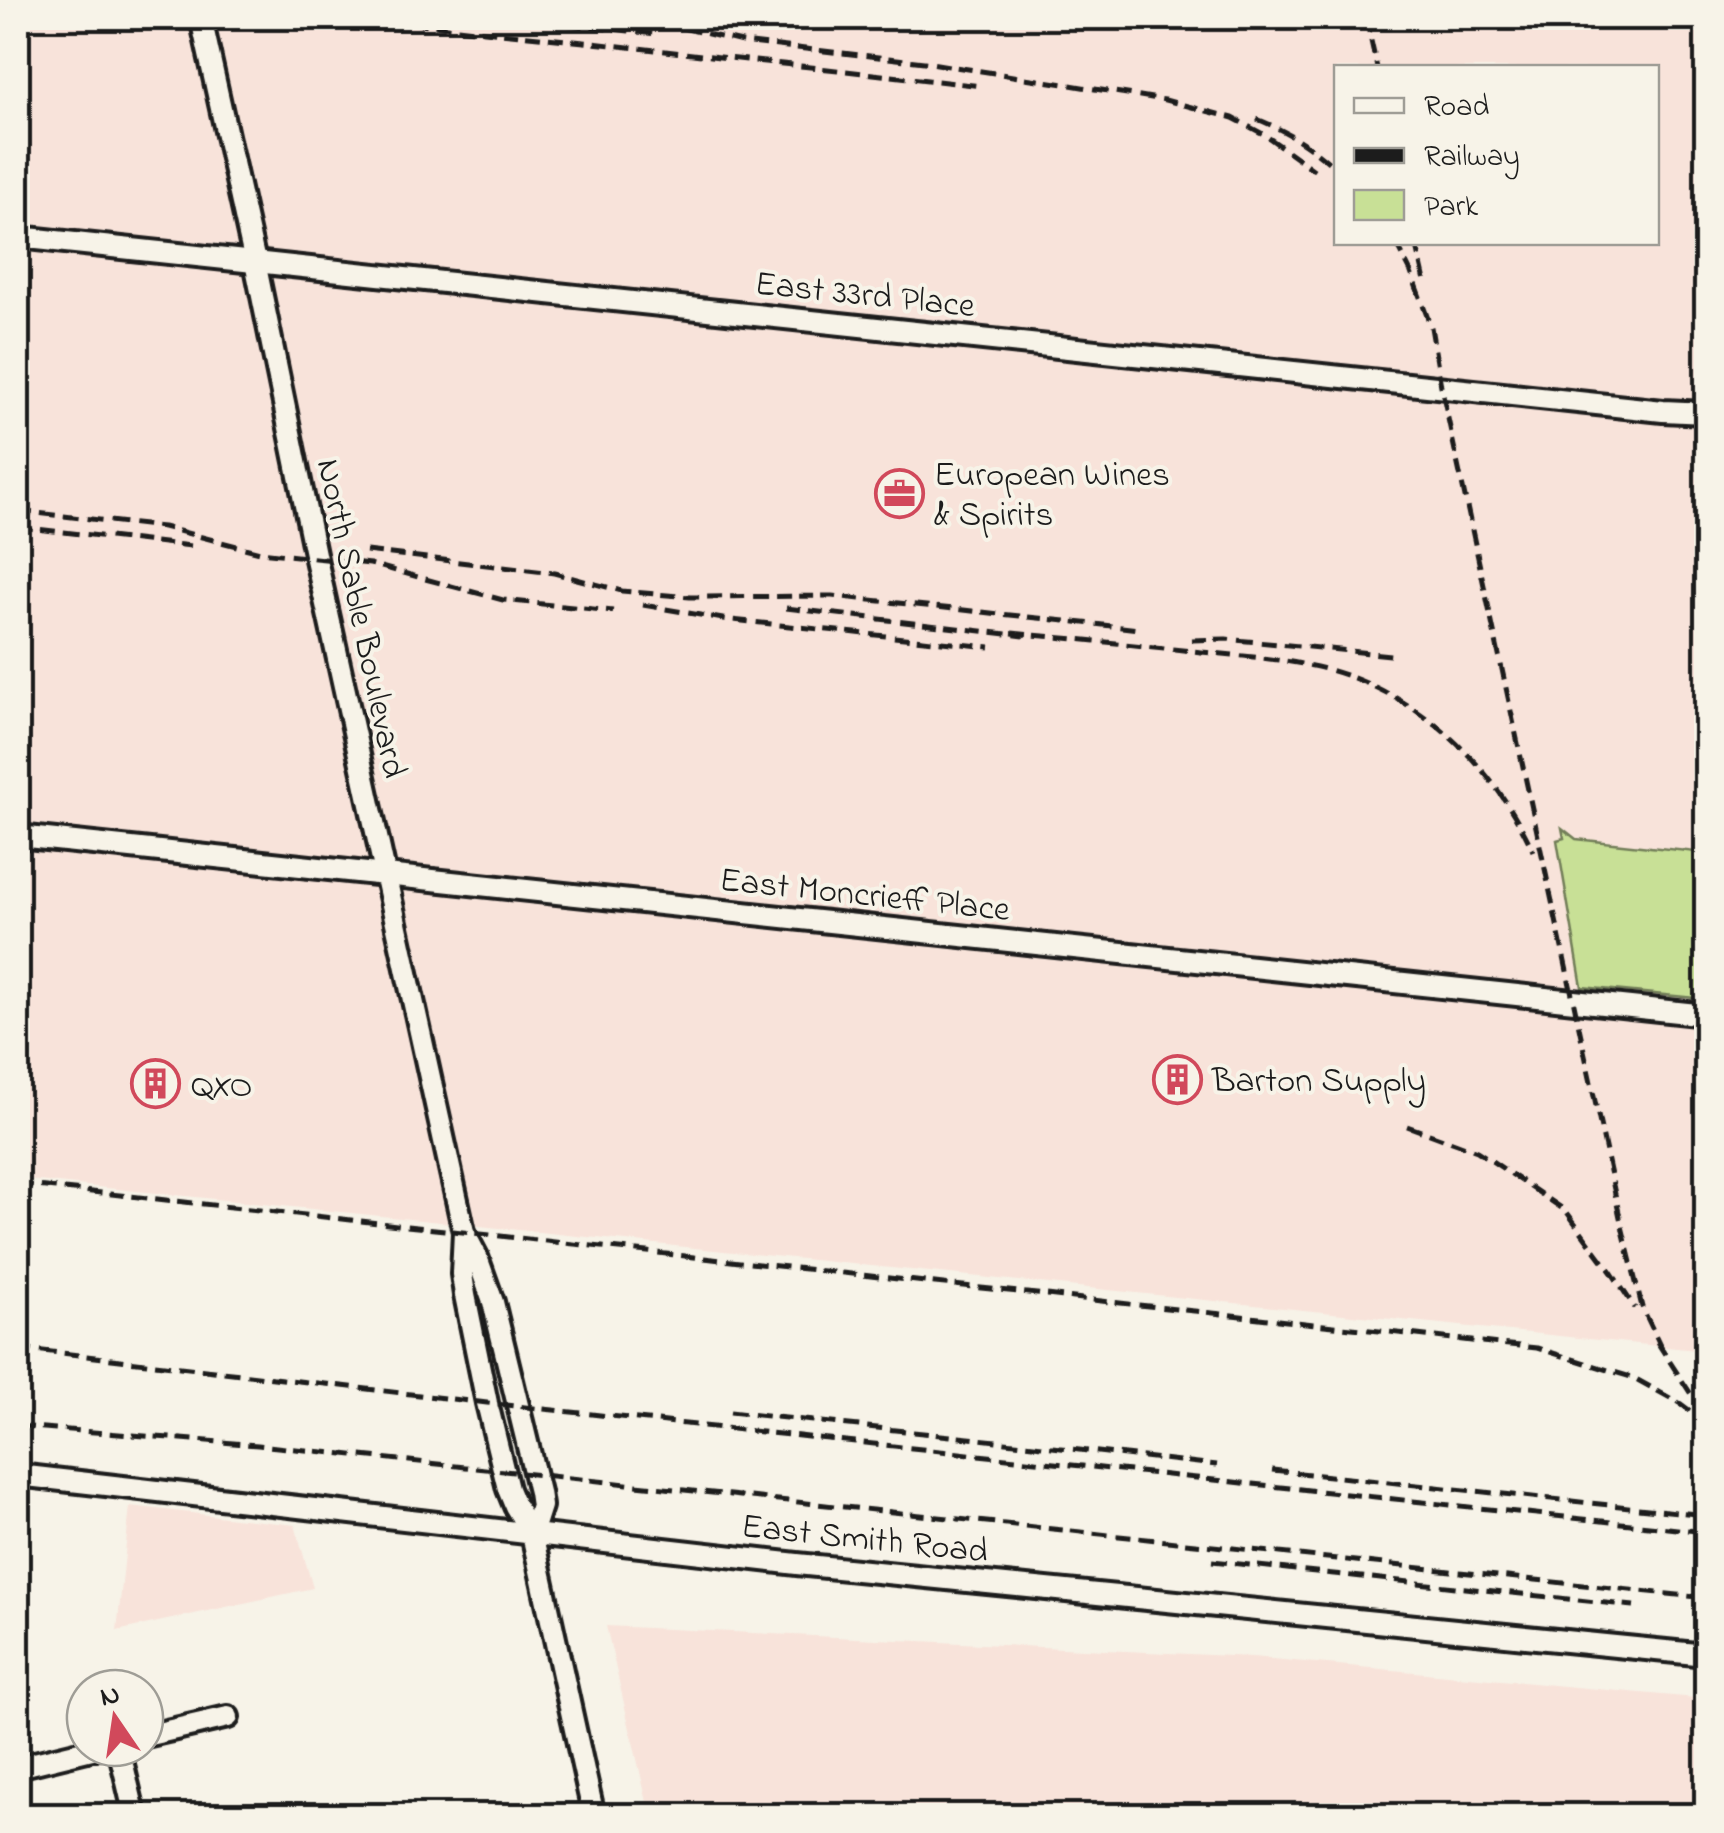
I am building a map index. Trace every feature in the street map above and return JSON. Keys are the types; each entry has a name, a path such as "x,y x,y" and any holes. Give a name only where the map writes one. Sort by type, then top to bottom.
{"street":[{"name":"North Sable Boulevard","path":"201,18 464,1232 464,1284 487,1402 508,1489 532,1534 594,1816"},
{"name":"East 33rd Place","path":"18,237 1706,413"},
{"name":"East Moncrieff Place","path":"18,836 1706,1016"},
{"name":"North Sable Boulevard","path":"464,1232 478,1257 494,1302 539,1492 540,1506 532,1534"},
{"name":"East Smith Road","path":"18,1475 797,1564 1706,1655"},
{"path":"165,1731 228,1717"},
{"path":"18,1767 65,1756"},
{"path":"124,1768 135,1816"}],"shaded area":[{"path":"18,18 1706,18 1706,1351 18,1179"},
{"path":"130,1506 295,1525 313,1588 117,1631"},
{"path":"606,1626 1252,1657 1706,1699 1706,1815 650,1815"}],"green space":[{"path":"1562,828 1576,839 1706,853 1706,999 1582,987 1557,840 1564,838"}],"railway":[{"path":"366,18 982,86"},
{"path":"500,18 658,34"},
{"path":"639,18 742,42 924,62 1165,100 1233,118 1314,170"},
{"path":"1366,18 1376,65"},
{"path":"1257,119 1299,140 1334,167"},
{"path":"1398,245 1431,327 1621,1222 1642,1307 1663,1351"},
{"path":"1417,245 1425,281"},
{"path":"18,511 163,527 260,552 370,564 503,600 613,611"},
{"path":"18,527 191,546"},
{"path":"366,551 554,573 622,591 690,597 833,596 1140,629"},
{"path":"643,605 723,619 990,647"},
{"path":"786,608 1024,636"},
{"path":"1012,633 1281,661 1362,681 1424,716 1451,738 1498,790 1533,851"},
{"path":"1192,640 1226,639 1391,655"},
{"path":"1407,1126 1477,1151 1566,1211 1635,1308"},
{"path":"18,1184 1537,1348 1634,1378 1706,1423"},
{"path":"1657,1342 1706,1410"},
{"path":"18,1348 487,1403 1706,1532"},
{"path":"730,1412 1217,1465"},
{"path":"18,1426 258,1445 1706,1598"},
{"path":"1272,1470 1706,1515"},
{"path":"1212,1561 1634,1606"}],"place":[{"name":"European Wines & Spirits","path":"899,493"},
{"name":"Barton Supply","path":"1177,1079"},
{"name":"QXO","path":"156,1084"}]}
